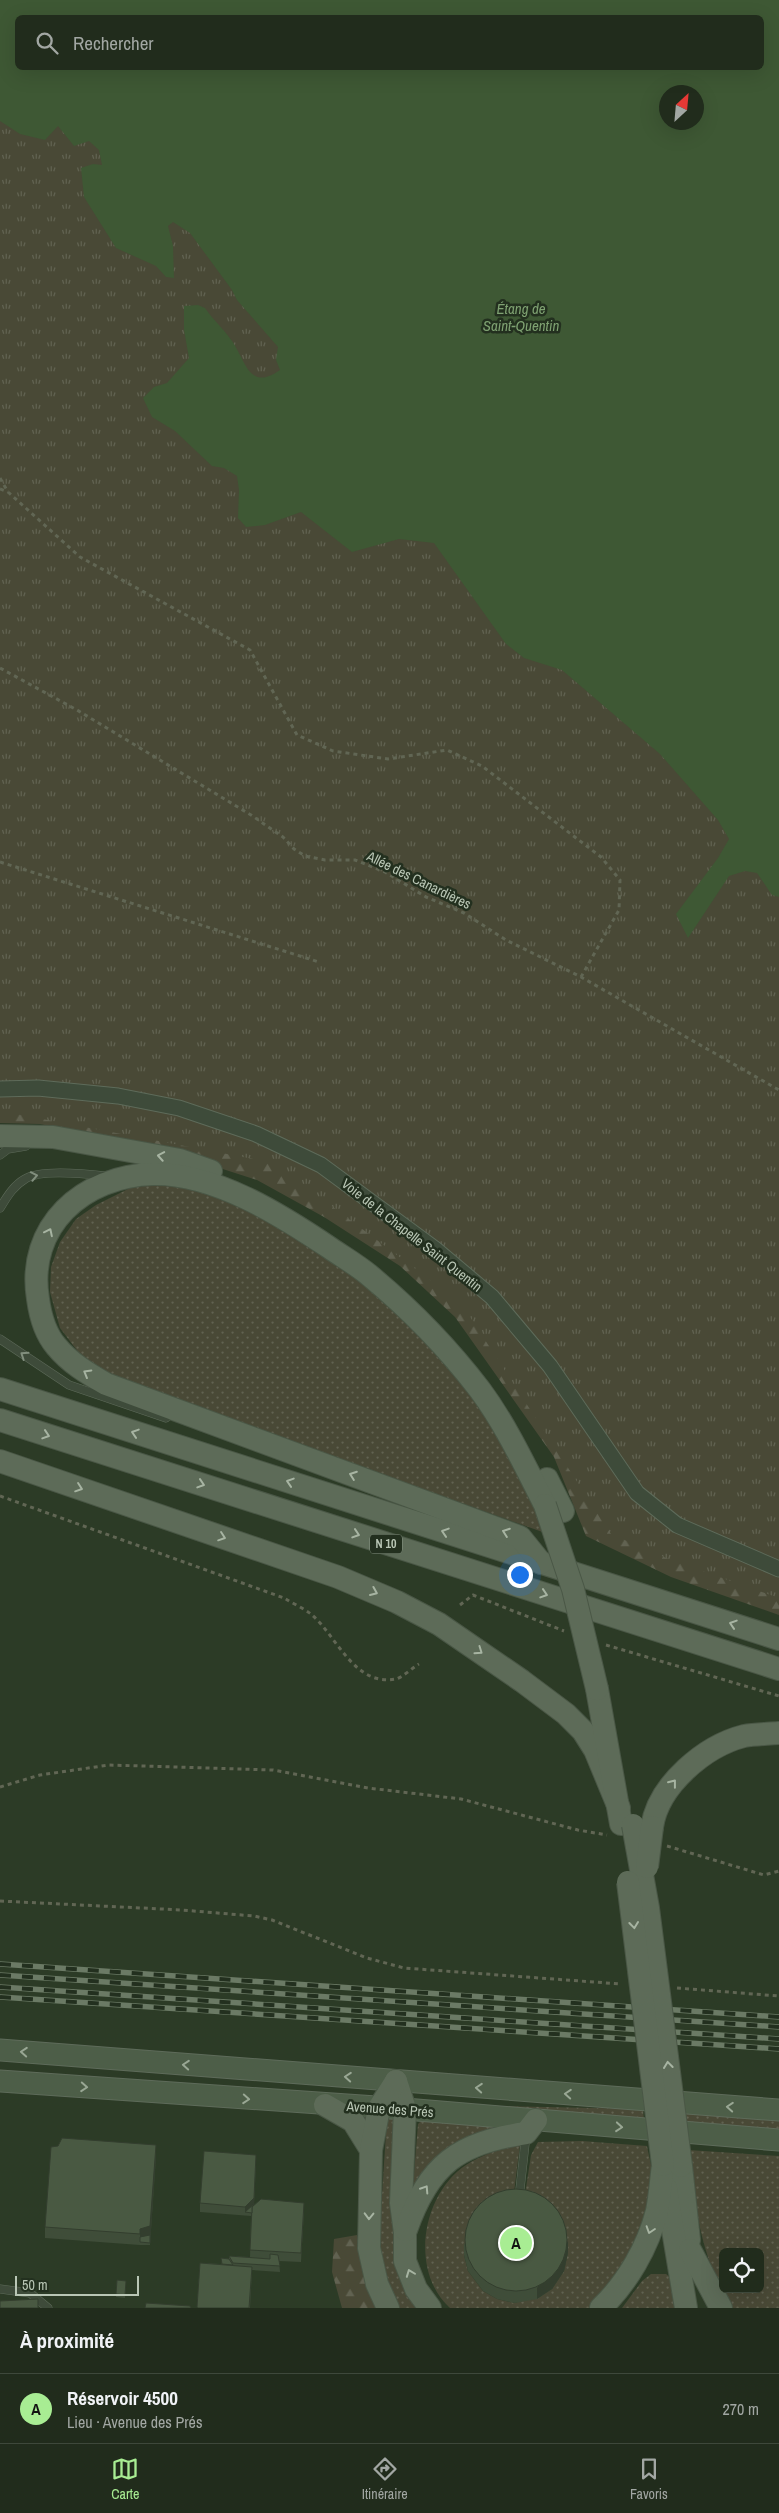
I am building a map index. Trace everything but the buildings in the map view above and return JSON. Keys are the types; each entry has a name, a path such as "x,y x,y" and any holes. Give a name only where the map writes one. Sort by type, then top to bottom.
{"main road":[{"path":"0,1136 53,1137 180,1160 233,1179 298,1210 379,1265 445,1326 495,1389 531,1446 554,1508 573,1590 605,1692 634,1828 672,2165 690,2250 695,2308"},
{"path":"541,1563 520,1537 106,1384 79,1368 54,1344 40,1316 35,1284 39,1253 52,1225 75,1198 96,1186 120,1178 153,1174 185,1177 241,1196 291,1222 368,1274 432,1334 481,1391 554,1508"},
{"name":"N 10","path":"0,1389 779,1639"},
{"name":"N 10","path":"0,1420 779,1670"},
{"path":"0,1461 338,1577 397,1602 438,1624 522,1681 566,1714 583,1731 647,1853 648,1908 686,2308"},
{"path":"634,1828 683,1771 712,1750 744,1736 779,1733"},
{"name":"Avenue des Prés","path":"0,2050 779,2110"},
{"name":"Avenue des Prés","path":"0,2080 325,2105 405,2109 531,2127 779,2140"},
{"path":"388,2308 377,2284 369,2248 371,2150 379,2108 396,2081"},
{"path":"396,2081 405,2109 401,2203 405,2233 405,2262 416,2290 430,2308"},
{"path":"325,2105 353,2121 371,2150"},
{"path":"405,2233 416,2203 437,2170 464,2150 493,2138 531,2127"},
{"path":"601,2308 613,2296 647,2241 672,2165"},
{"path":"690,2250 721,2308"}],"street":[{"name":"Voie de la Chapelle Saint Quentin","path":"0,1089 38,1088 118,1096 178,1108 256,1134 321,1165 435,1249 492,1297 550,1366 637,1493 677,1525 779,1569"}],"lane":[{"path":"0,1155 8,1149 36,1145 53,1137"},
{"path":"0,1208 13,1188 27,1177 49,1174 75,1174 120,1178"},
{"path":"0,1339 69,1385 166,1418 232,1430"},
{"path":"518,2207 531,2127"},
{"path":"0,2289 30,2293 48,2308"}],"path":[{"path":"0,478 8,492 80,557 250,650 297,735 333,750 388,759 447,750 482,766 601,857 620,880 620,910 581,977"},
{"path":"0,489 8,492"},
{"name":"Allée des Canardières","path":"0,668 77,710 243,810 283,837 294,849 305,856 325,860 355,860 385,872 426,897 464,913 506,940 581,977 779,1090"},
{"path":"0,862 319,962"},
{"path":"0,1496 284,1598 310,1614 330,1635 354,1667 377,1678 397,1679 419,1664"},
{"path":"460,1605 473,1595 567,1632"},
{"path":"603,1644 779,1696"},
{"path":"0,1787 40,1775 109,1765 273,1770 368,1788 461,1798 578,1830 634,1828 681,1848 764,1875 779,1871"},
{"path":"0,1901 182,1910 254,1916 272,1920 367,1958 404,1968 624,1984"},
{"path":"673,1988 779,1996"}],"green space":[{"path":"0,0 779,0 779,1598 666,1558 611,1534 461,1303 274,1163 0,1111"},
{"path":"0,1096 96,1101 331,1180 779,1579 779,1615 671,1577 586,1536 554,1457 455,1317 400,1266 324,1217 257,1180 161,1149 40,1124 0,1123"},
{"path":"173,1182 269,1216 398,1306 504,1435 548,1534 121,1381 82,1357 60,1328 50,1292 51,1267 60,1242 76,1219 96,1205 130,1188"},
{"path":"415,2100 500,2106 643,2109 644,2120"},
{"path":"683,2110 779,2117 779,2130 685,2123"},
{"path":"387,2118 396,2119 417,2308 396,2308 386,2280 379,2241"},
{"path":"421,2121 492,2126 494,2129 468,2138 450,2150 417,2186 413,2186 418,2124"},
{"path":"582,2141 647,2146 653,2176 652,2199 643,2231 627,2261 596,2303 589,2308 450,2308 437,2292 429,2274 425,2254 426,2234 431,2213 439,2194 451,2178 466,2165 479,2158 499,2150 520,2145 513,2200 467,2234 464,2255 468,2271 483,2291 497,2299 515,2303 552,2289 564,2271 568,2252 565,2234 524,2201 531,2155 538,2142"},
{"path":"688,2150 779,2156 779,2308 733,2308 723,2293 764,2293 764,2248 719,2248 719,2284 707,2253 697,2211"},
{"path":"357,2235 371,2293 379,2308 342,2308 332,2272 334,2239"},
{"path":"651,2274 666,2274 676,2282 680,2308 622,2308 642,2281"}],"water":[{"name":"Étang de Saint-Quentin","path":"0,0 779,0 779,897 772,895 757,873 745,871 729,876 688,938 676,914 718,858 729,839 718,820 660,754 562,670 524,658 506,644 434,543 399,539 352,552 301,512 265,525 246,527 238,518 239,490 237,476 224,468 212,466 175,431 152,417 143,398 154,387 167,383 189,358 184,330 184,306 198,305 205,308 229,337 245,365 255,376 261,378 270,376 280,370 276,360 278,347 237,300 232,290 190,233 173,222 168,226 173,246 174,278 166,277 156,266 116,248 84,197 81,168 93,164 102,165 99,150 89,141 74,146 58,126 45,140 20,134 0,121"}],"railway":[{"path":"0,1964 779,2017"},
{"path":"0,1975 779,2027"},
{"path":"0,1987 779,2039"},
{"path":"0,1997 779,2049"}],"place":[{"name":"Réservoir 4500","path":"516,2243"}]}
